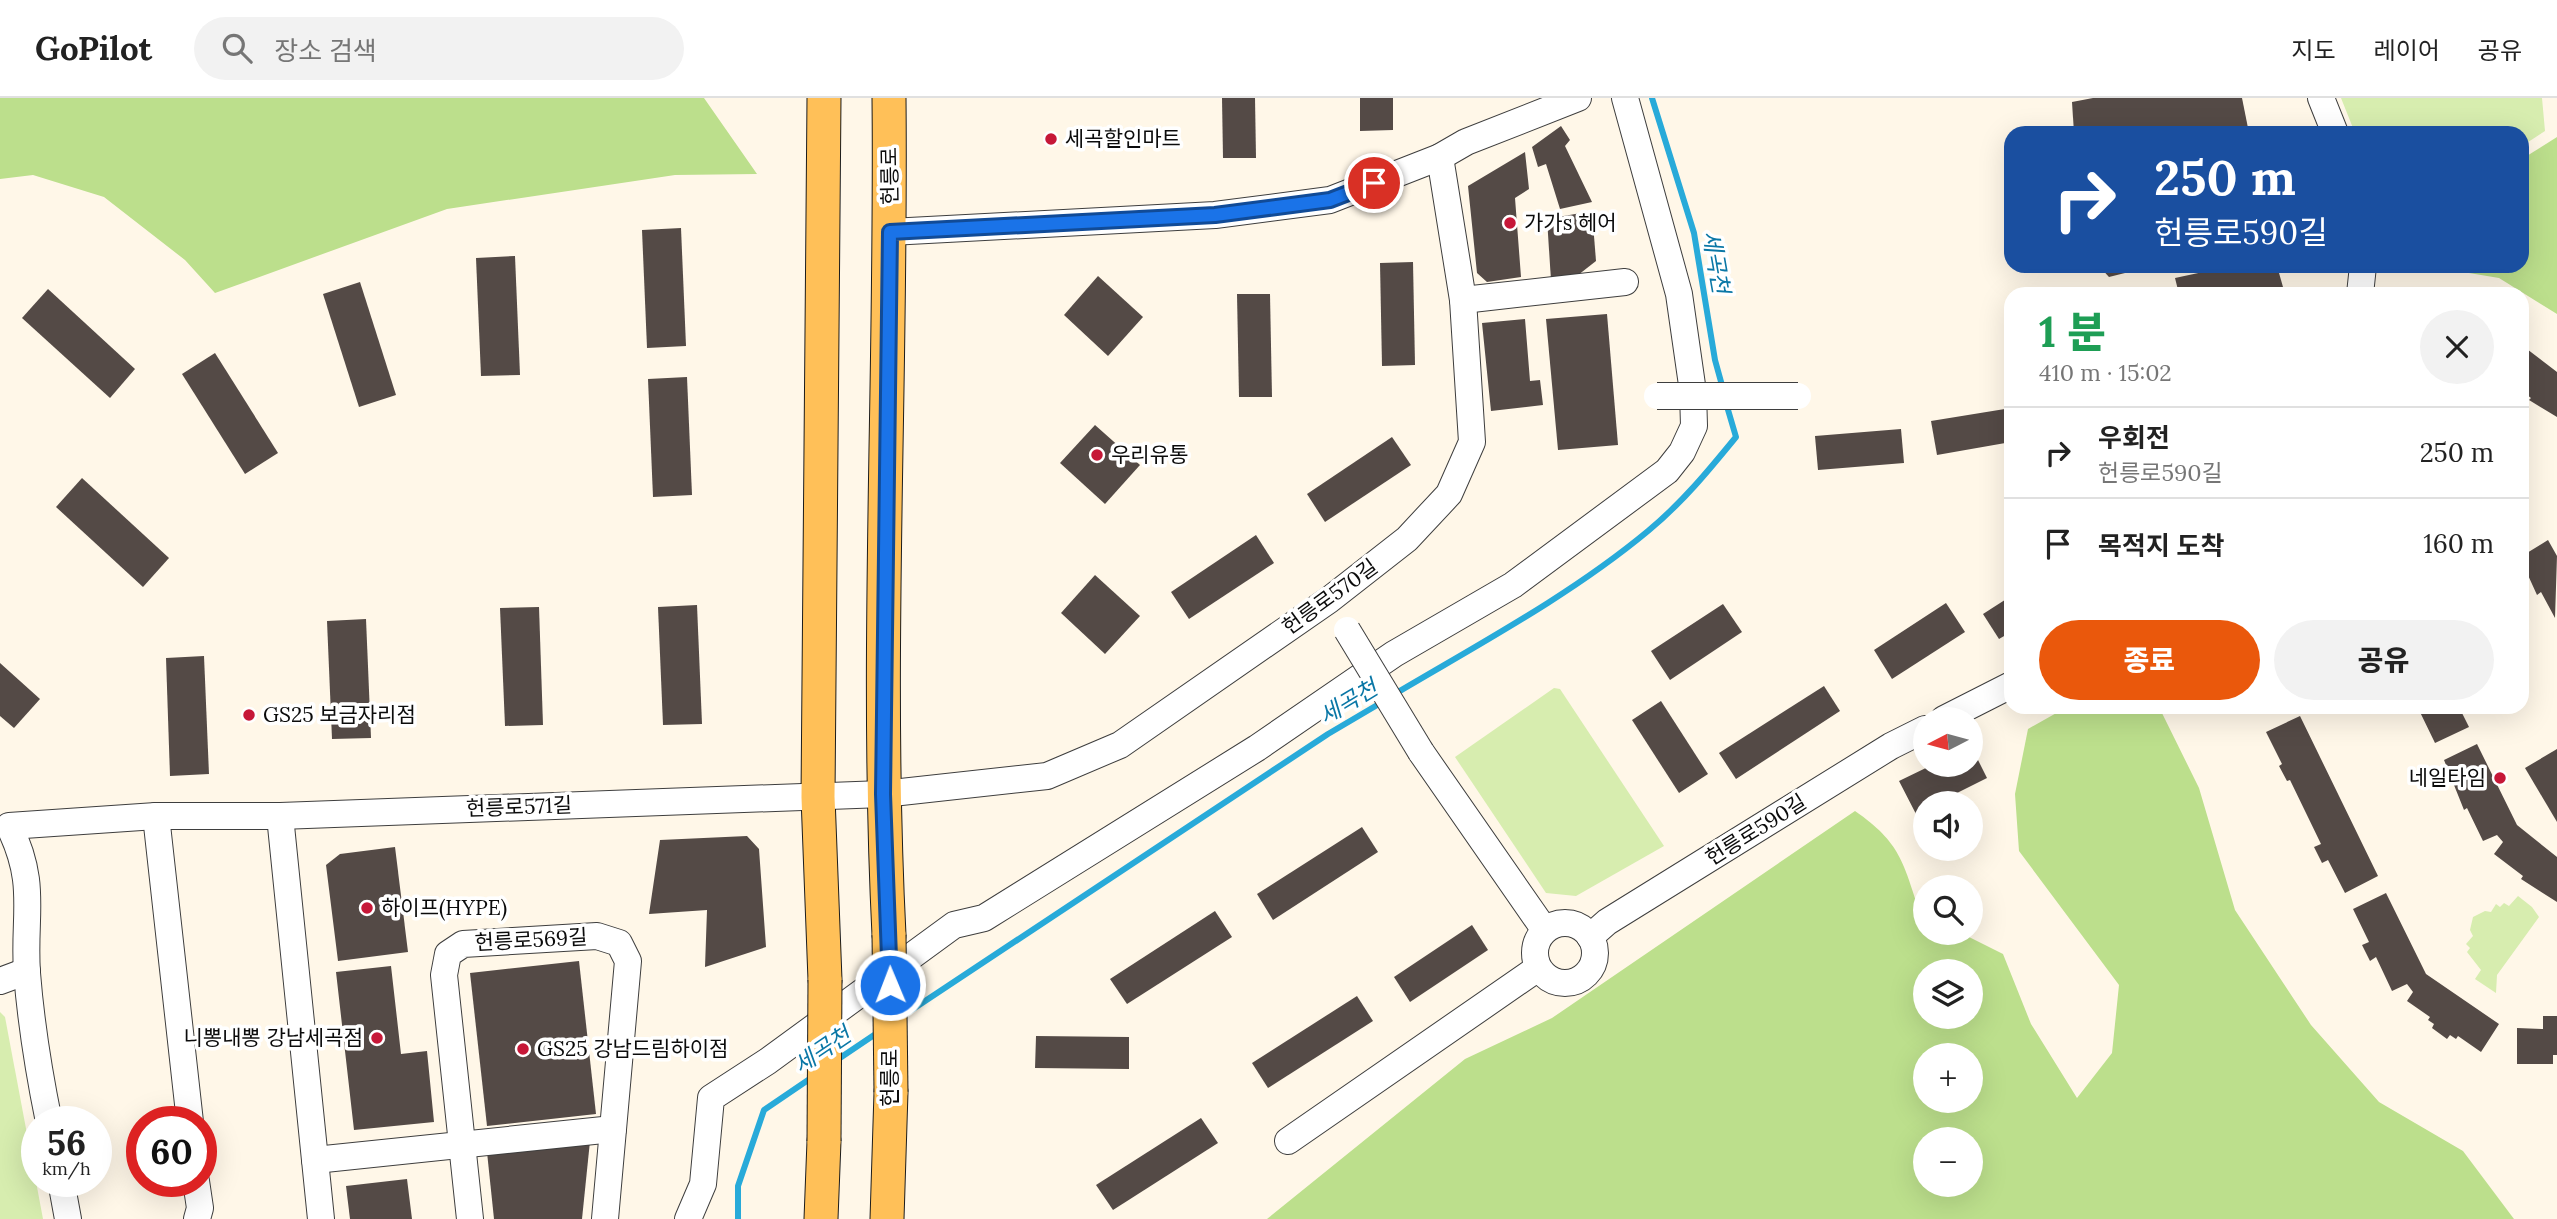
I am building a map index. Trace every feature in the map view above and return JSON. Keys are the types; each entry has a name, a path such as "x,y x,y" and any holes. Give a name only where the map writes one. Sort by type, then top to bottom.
{"main road":[{"path":"821,1219 825,980 818,797 824,98"},
{"name":"헌릉로","path":"887,1219 891,1092 889,935 883,794 890,232 889,98"}],"street":[{"path":"890,232 1215,215 1330,200 1578,98"},
{"path":"688,1219 703,1184 711,1098 768,1061 954,925 984,918 1257,748 1394,654 1513,585 1667,471 1682,452 1694,426 1693,392 1679,294 1625,98"},
{"path":"2321,98 2331,126"},
{"name":"헌릉로570길","path":"883,794 1047,776 1120,745 1329,600 1407,539 1448,494 1472,442 1464,300 1440,157"},
{"path":"1464,300 1625,282"},
{"path":"1657,396 1798,396"},
{"path":"1329,600 1421,752 1544,929"},
{"path":"1968,707 2004,689"},
{"name":"헌릉로590길","path":"1590,937 1607,922 1913,735"},
{"name":"헌릉로571길","path":"46,1106 38,1070 27,971 29,888 18,844 5,822 156,816 280,816 883,794"},
{"path":"156,816 188,1106"},
{"path":"280,816 321,1219"},
{"path":"1566,921 1584,929 1590,937 1595,957 1588,973 1580,980 1564,984 1554,982 1538,968 1535,949 1544,929 1566,921"},
{"name":"헌릉로569길","path":"470,1219 444,975 448,954 463,944 597,936 619,943 628,961 605,1219"},
{"path":"1288,1141 1538,968"},
{"path":"0,981 27,971"},
{"path":"315,1160 613,1129"},
{"path":"64,1197 68,1219"},
{"path":"197,1219 200,1208 198,1197"}],"green space":[{"path":"0,98 704,98 757,174 675,175 447,209 215,293 185,260 104,197 33,175 0,179"},
{"path":"2341,98 2542,98 2545,131 2529,141 2529,126 2352,126"},
{"path":"2557,137 2557,314 2529,297 2529,287 2514,287 2499,278 2469,273 2529,273 2529,155"},
{"path":"1554,688 1560,689 1664,846 1576,896 1546,893 1455,757"},
{"path":"2055,714 2162,714 2199,788 2235,910 2311,1025 2379,1102 2463,1151 2514,1219 1267,1219 1465,1059 1552,1018 1855,811 1882,833 1904,867 1913,892 1913,945 1983,944 2003,954 2031,1024 2077,1098 2112,1053 2119,985 2019,851 2015,794 2028,729"},
{"path":"2518,896 2532,907 2539,917 2497,975 2496,993 2475,979 2481,970 2467,952 2470,948 2466,944 2473,936 2470,930 2473,917 2485,911 2491,912 2496,904 2500,907 2504,903 2509,906"},
{"path":"0,1012 5,1017 22,1106 21,1197 39,1197 43,1219 0,1219"}],"building":[{"path":"1222,98 1255,98 1256,158 1223,158"},
{"path":"1360,98 1393,98 1393,130 1360,131"},
{"path":"2093,98 2242,98 2248,126 2074,126 2072,102"},
{"path":"1561,126 1570,140 1565,146 1592,202 1560,209 1546,164 1538,167 1532,147"},
{"path":"1525,152 1529,189 1515,198 1521,277 1487,282 1477,273 1468,186"},
{"path":"1592,211 1596,261 1573,279 1551,280 1547,219"},
{"path":"681,228 686,346 647,348 642,230"},
{"path":"515,256 520,375 481,376 476,258"},
{"path":"1413,262 1415,365 1382,366 1380,263"},
{"path":"2105,273 2125,273 2109,277"},
{"path":"2198,273 2279,273 2283,287 2177,287 2175,278"},
{"path":"1098,276 1143,317 1108,356 1064,315"},
{"path":"360,282 396,395 359,407 323,294"},
{"path":"48,289 135,369 110,398 22,318"},
{"path":"1237,294 1270,294 1272,397 1239,397"},
{"path":"1607,314 1618,445 1558,450 1546,319"},
{"path":"1525,319 1530,381 1540,380 1543,405 1491,411 1482,323"},
{"path":"2529,351 2557,372 2557,417 2529,400"},
{"path":"215,353 278,453 245,474 182,374"},
{"path":"687,377 692,495 653,497 648,379"},
{"path":"2004,409 2004,443 1937,455 1931,421"},
{"path":"1095,425 1140,465 1105,504 1060,463"},
{"path":"1901,429 1904,463 1818,470 1815,436"},
{"path":"1392,437 1411,465 1325,522 1307,494"},
{"path":"82,478 169,558 143,587 56,507"},
{"path":"1256,535 1274,563 1189,619 1171,592"},
{"path":"2548,540 2557,556 2555,618 2541,592 2537,595 2529,577 2529,552"},
{"path":"1095,575 1140,616 1105,654 1061,613"},
{"path":"2004,600 2004,636 1999,639 1983,614"},
{"path":"1946,603 1965,632 1892,679 1874,650"},
{"path":"1723,604 1742,632 1670,680 1651,651"},
{"path":"697,605 702,724 663,725 658,607"},
{"path":"539,607 543,725 505,726 500,608"},
{"path":"366,619 371,738 332,739 327,621"},
{"path":"204,656 209,774 170,776 166,658"},
{"path":"0,663 40,699 14,728 0,716"},
{"path":"1824,686 1840,711 1736,779 1719,753"},
{"path":"1661,701 1708,774 1679,793 1632,720"},
{"path":"2421,714 2462,714 2469,727 2435,743"},
{"path":"2300,716 2378,876 2345,893 2328,860 2322,863 2314,847 2321,844 2290,780 2287,781 2279,766 2282,764 2266,732"},
{"path":"2477,744 2517,825 2557,857 2557,902 2521,879 2523,876 2494,854 2503,842 2497,835 2483,841 2467,808 2464,810 2444,760"},
{"path":"2557,749 2557,822 2525,768"},
{"path":"1983,770 1987,778 1961,791 1913,791 1913,808 1899,781 1913,774 1913,777 1983,777"},
{"path":"1362,827 1378,852 1273,920 1257,894"},
{"path":"747,836 759,849 766,947 705,967 707,910 649,914 660,840"},
{"name":"하이프(HYPE)","path":"395,847 408,952 338,961 326,865 340,854"},
{"path":"2386,893 2426,974 2499,1024 2481,1052 2458,1036 2456,1039 2450,1035 2447,1039 2432,1028 2434,1024 2428,1020 2430,1017 2407,1001 2413,992 2407,984 2392,991 2376,957 2370,961 2362,945 2369,942 2353,909"},
{"path":"1215,911 1232,937 1127,1004 1110,979"},
{"path":"1472,925 1488,950 1410,1002 1394,977"},
{"path":"579,961 596,1114 487,1126 470,973"},
{"path":"391,966 401,1054 427,1051 434,1122 354,1130 336,972"},
{"path":"1357,996 1373,1021 1268,1088 1252,1063"},
{"path":"2543,1016 2557,1016 2557,1055 2553,1055 2553,1064 2517,1064 2517,1028 2543,1029"},
{"path":"1036,1036 1129,1037 1129,1069 1035,1068"},
{"path":"1201,1118 1218,1143 1113,1210 1096,1185"},
{"path":"590,1141 582,1219 494,1219 487,1152"},
{"path":"407,1179 412,1219 350,1219 346,1186"}],"waterway":[{"name":"세곡천","path":"1652,98 1694,233 1715,360 1723,389"},
{"name":"세곡천","path":"1393,695 1556,598 1660,520 1695,486 1736,437 1726,403"},
{"name":"세곡천","path":"901,1017 1328,734 1384,701"},
{"name":"세곡천","path":"834,1062 880,1031"},
{"name":"세곡천","path":"738,1219 738,1186 764,1110 814,1076"}],"place":[{"name":"세곡할인마트","path":"1051,139"},
{"name":"가가s 헤어","path":"1510,223"},
{"name":"우리유통","path":"1097,455"},
{"name":"GS25 보금자리점","path":"249,715"},
{"name":"네일타임","path":"2500,778"},
{"name":"하이프(HYPE)","path":"367,908"},
{"name":"니뽕내뽕 강남세곡점","path":"377,1038"},
{"name":"GS25 강남드림하이점","path":"523,1049"}],"route":[{"path":"890,985 883,794 890,232 1215,215 1330,200 1374,183"}]}
